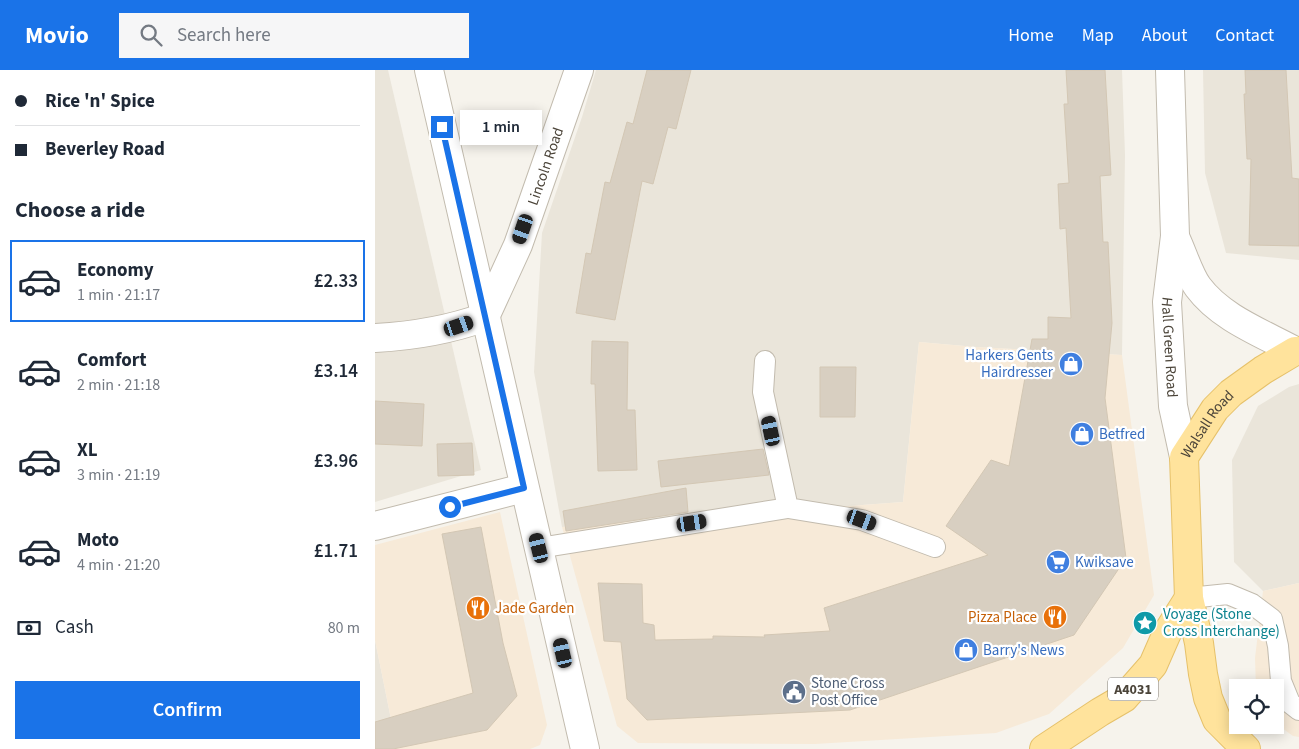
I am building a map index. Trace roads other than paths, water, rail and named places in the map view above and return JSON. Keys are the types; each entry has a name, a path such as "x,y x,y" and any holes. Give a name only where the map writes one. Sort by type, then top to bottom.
{"main road":[{"name":"Walsall Road","path":"1246,749 1217,720 1208,698 1189,598 1184,457 1215,410 1231,393 1263,370 1297,351"},
{"name":"A4031","path":"1044,749 1099,712 1124,698 1153,665 1167,633 1189,598"}],"street":[{"path":"429,70 585,749"},
{"name":"Lincoln Road","path":"485,317 518,245 579,70"},
{"name":"Hall Green Road","path":"1170,70 1175,236 1167,302 1173,406 1184,457"},
{"name":"Hall Green Road","path":"1175,236 1197,286 1211,301 1247,326 1297,351"},
{"path":"375,338 406,336 459,326 485,317"},
{"path":"375,526 524,488"}],"lane":[{"path":"765,361 763,392 788,508"},
{"path":"539,548 788,508 862,520 935,547"},
{"path":"1189,598 1228,594 1252,604 1272,619 1278,646 1281,681 1291,703 1299,710"}],"place":[{"name":"Harkers Gents Hairdresser","path":"1071,364"},
{"name":"Betfred","path":"1082,434"},
{"name":"Kwiksave","path":"1058,562"},
{"name":"Jade Garden","path":"478,608"},
{"name":"Pizza Place","path":"1055,617"},
{"name":"Voyage (Stone Cross Interchange)","path":"1145,623"},
{"name":"Barry's News","path":"966,650"},
{"name":"Stone Cross Post Office","path":"794,692"}]}
